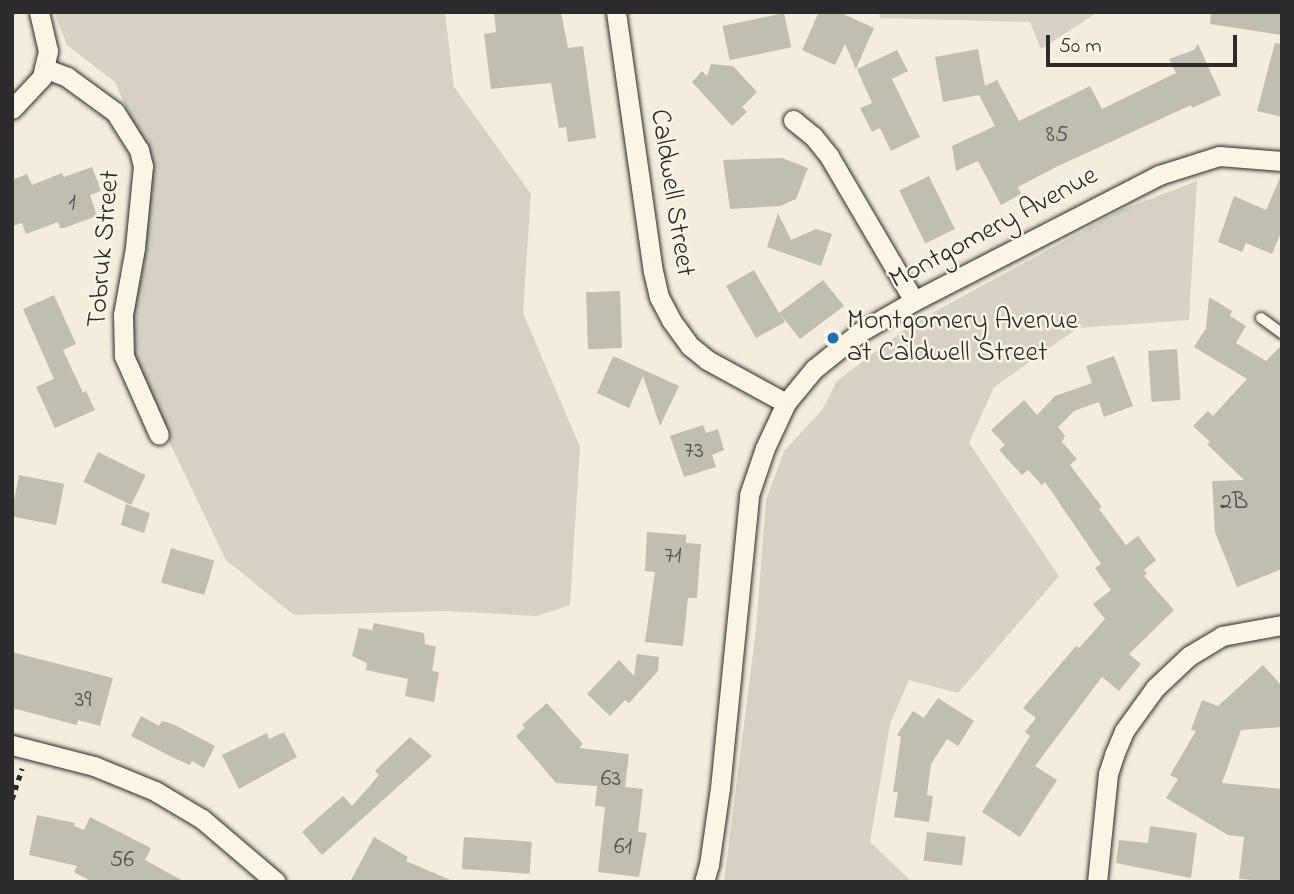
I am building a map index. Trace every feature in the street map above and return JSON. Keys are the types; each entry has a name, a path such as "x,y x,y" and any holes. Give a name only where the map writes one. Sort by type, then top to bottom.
{"street":[{"path":"12,109 42,77 48,51 39,12"},
{"name":"Caldwell Street","path":"616,12 659,297 671,320 690,346 707,360 786,403"},
{"name":"Tobruk Street","path":"44,68 67,76 115,112 139,150 143,166 135,248 123,314 124,356 159,435"},
{"path":"793,120 813,136 829,156 914,300"},
{"name":"Montgomery Avenue","path":"704,882 709,866 720,788 749,495 765,448 786,403 814,369 838,349 914,300 1158,175 1219,156 1282,162"},
{"path":"1097,882 1108,774 1124,731 1147,699 1189,656 1222,636 1282,625"},
{"path":"20,747 94,766 155,791 202,819 266,878"}],"lane":[{"path":"1261,318 1282,332"}],"path":[{"path":"12,799 20,747"}],"shaded area":[{"path":"54,12 445,12 454,87 531,194 523,313 580,447 570,605 537,616 446,611 294,615 226,560 163,429 117,347 151,167 115,82 67,45"},
{"path":"879,12 1098,12 1041,49 1030,22 880,18"},
{"path":"1197,181 1189,320 1078,328 994,387 969,443 1059,576 958,693 909,680 890,724 870,842 912,882 724,882 756,629 766,500 784,451 822,410 837,381 912,324 1121,210"}],"building":[{"path":"494,12 561,12 568,48 583,46 596,138 568,142 566,127 559,128 551,83 491,89 484,34 496,32"},
{"path":"819,12 839,12 874,28 856,69 845,44 835,65 802,50"},
{"path":"1211,12 1282,12 1282,35 1210,24"},
{"path":"784,13 791,47 730,60 722,26"},
{"path":"1275,43 1282,44 1282,117 1257,111"},
{"path":"1198,44 1221,95 1192,108 1191,105 1056,167 1018,187 1021,194 1001,205 978,161 956,171 952,146 995,126 979,95 943,102 935,57 978,49 985,86 997,80 1019,121 1090,86 1102,109 1176,73 1169,59 1194,50"},
{"path":"897,50 908,71 892,79 920,137 891,151 880,128 872,132 860,108 872,103 857,69"},
{"path":"711,64 733,66 757,92 742,107 747,112 732,126 692,82 702,71 707,76"},
{"path":"782,158 808,168 796,199 780,206 730,209 723,160"},
{"path":"92,167 101,191 90,195 97,216 64,228 60,228 58,222 26,234 22,223 12,226 12,180 27,174 32,185 62,173 64,177"},
{"path":"1282,173 1282,230 1272,254 1246,243 1242,252 1218,242 1234,196 1266,210"},
{"path":"929,176 955,229 925,243 899,190"},
{"path":"778,213 791,240 816,229 832,234 821,266 767,247"},
{"path":"754,270 779,313 823,280 844,306 800,339 780,314 785,322 756,338 726,286"},
{"path":"620,291 622,348 588,349 586,292"},
{"path":"54,295 76,344 63,350 83,393 86,391 95,410 55,428 36,387 54,379 23,309"},
{"path":"1209,297 1232,311 1230,316 1246,326 1236,343 1266,361 1282,345 1282,569 1237,587 1215,532 1212,481 1244,480 1207,444 1210,442 1193,426 1208,411 1213,416 1247,379 1194,347 1206,328"},
{"path":"1177,349 1181,400 1152,402 1148,351"},
{"path":"613,356 679,386 660,426 643,376 629,408 597,393"},
{"path":"1114,356 1133,406 1104,417 1099,402 1074,411 1058,427 1065,436 1062,442 1077,459 1070,465 1102,507 1099,509 1126,545 1138,536 1156,560 1144,570 1147,574 1144,576 1174,610 1129,654 1141,664 1119,691 1102,677 1035,766 1057,780 1020,837 982,812 1030,736 1025,732 1036,718 1023,708 1076,646 1079,648 1105,619 1093,604 1111,590 1095,568 1101,564 1045,482 1042,485 1028,470 1022,475 999,450 1005,445 991,430 1024,400 1037,415 1055,396 1092,383 1086,366"},
{"path":"703,425 706,433 718,429 724,450 712,455 716,467 684,477 670,436"},
{"path":"98,452 146,475 131,505 84,482"},
{"path":"19,475 64,484 56,525 12,516"},
{"path":"126,504 150,513 144,533 121,525"},
{"path":"647,532 686,535 686,543 701,544 697,598 688,598 683,646 645,642 655,572 645,571"},
{"path":"171,548 214,560 204,595 161,583"},
{"path":"374,623 424,633 425,644 436,647 432,671 439,672 434,702 405,696 408,679 366,670 367,663 352,656 359,628 372,630"},
{"path":"12,652 113,678 100,726 78,720 77,725 12,708"},
{"path":"637,654 659,657 658,671 629,703 625,700 610,716 587,694 619,660 634,676"},
{"path":"1263,665 1282,686 1282,727 1241,730 1222,783 1282,789 1282,882 1239,879 1244,837 1228,835 1166,798 1178,779 1170,775 1196,731 1191,730 1202,700 1218,706"},
{"path":"938,698 974,721 958,746 947,739 931,764 927,795 933,796 929,822 894,817 898,792 893,792 901,737 897,735 913,711 924,718"},
{"path":"547,703 583,744 579,748 629,754 625,787 643,789 638,832 647,833 639,877 598,872 605,807 595,806 597,786 556,783 516,736 525,728 522,725"},
{"path":"141,716 159,726 162,721 173,724 215,746 204,768 192,761 190,765 176,759 131,736"},
{"path":"284,732 297,757 239,789 222,755 267,733 269,739"},
{"path":"410,737 432,756 322,855 302,832 343,796 352,806 379,775 375,771"},
{"path":"37,815 75,823 74,826 84,830 90,817 151,848 145,860 185,882 92,882 74,872 77,866 29,855"},
{"path":"1150,826 1197,833 1191,878 1116,863 1119,840 1148,843"},
{"path":"927,832 966,837 962,866 923,861"},
{"path":"374,837 408,857 406,861 455,882 350,882"},
{"path":"464,837 532,842 530,874 462,869"}],"place":[{"name":"Montgomery Avenue at Caldwell Street","path":"833,338"}]}
